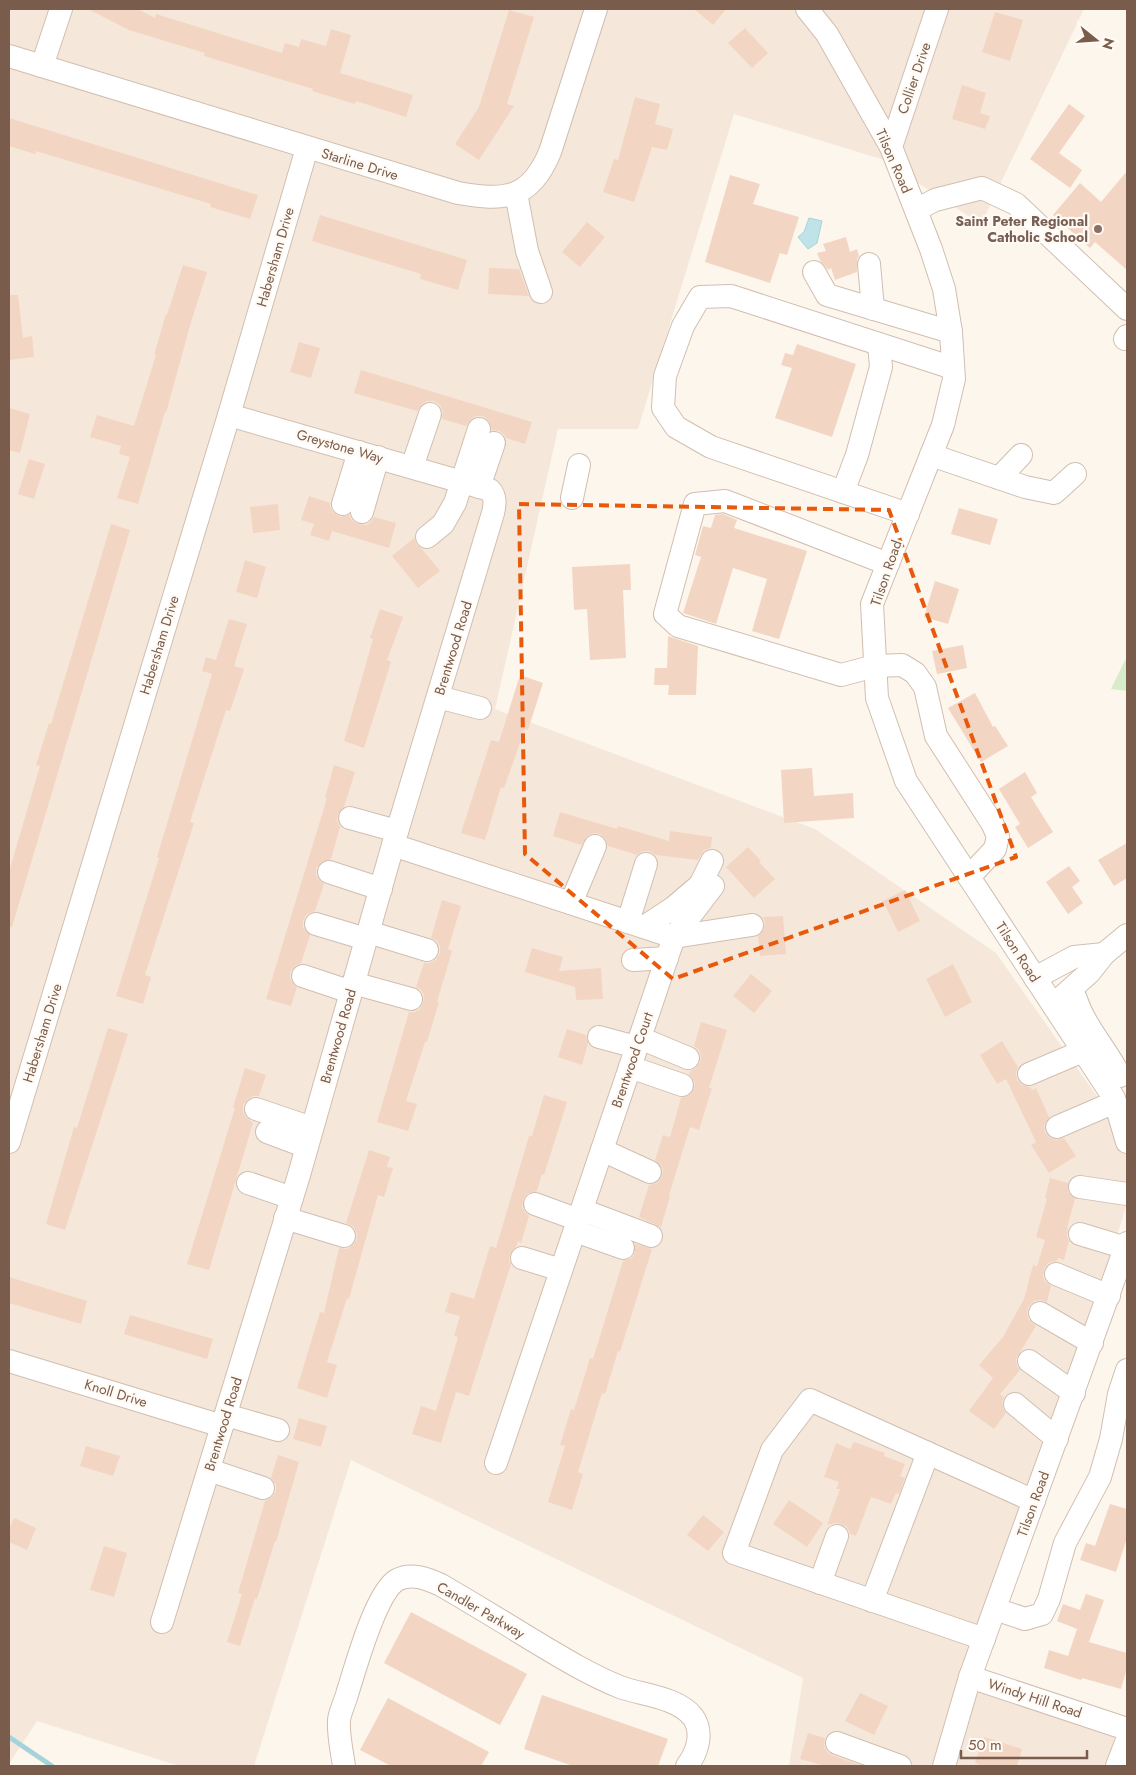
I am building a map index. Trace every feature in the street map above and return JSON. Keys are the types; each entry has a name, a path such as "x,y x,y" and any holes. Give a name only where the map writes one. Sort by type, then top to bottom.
{"street":[{"path":"42,66 61,9"},
{"name":"Starline Drive","path":"9,56 458,193 482,197 500,197 516,193 528,187 544,168 596,9"},
{"name":"Tilson Road","path":"807,9 827,34 891,147 944,289 951,332 954,379 943,425 872,604 877,698 906,781 1083,1051 1115,1085 1127,1142"},
{"name":"Collier Drive","path":"891,147 937,9"},
{"name":"Habersham Drive","path":"9,1142 229,415 307,148"},
{"path":"916,210 935,200 982,188 1016,204 1127,309"},
{"path":"516,193 527,251 541,292"},
{"path":"869,264 873,309"},
{"path":"814,272 827,295 951,332"},
{"path":"908,514 710,447 676,427 663,408 665,376 683,326 700,297 731,296 953,368"},
{"path":"843,492 857,455 881,367 879,344"},
{"path":"412,467 430,414"},
{"name":"Greystone Way","path":"229,415 464,482"},
{"path":"427,537 443,524 487,436"},
{"path":"353,508 368,454"},
{"path":"931,454 1026,487 1054,493 1075,474"},
{"path":"999,478 1021,455"},
{"path":"572,498 579,465"},
{"name":"Brentwood Road","path":"162,1622 289,1208 380,888 493,513 494,495 490,490 464,482"},
{"path":"888,564 725,501 693,500 665,614 678,626 840,675 875,666 902,665 915,673 925,687 936,736 992,823 998,836 995,849 969,877"},
{"path":"438,697 480,708"},
{"path":"350,818 395,838 571,903 674,937 752,924"},
{"path":"571,903 594,846"},
{"path":"636,925 646,864"},
{"name":"Brentwood Court","path":"496,1463 674,937 718,867 673,908 636,925"},
{"path":"329,872 380,888"},
{"path":"316,924 427,950"},
{"path":"1053,1005 1090,972 1104,954 1127,935"},
{"path":"1035,978 1074,957 1104,954"},
{"path":"632,960 667,958"},
{"path":"303,976 352,988 411,999"},
{"path":"1053,1005 1076,999 1099,978"},
{"path":"1057,1122 1115,1085 1112,1060 1080,1011 1076,999"},
{"path":"599,1037 635,1050 688,1058"},
{"path":"635,1050 682,1085"},
{"path":"1029,1074 1083,1051"},
{"path":"256,1109 309,1138"},
{"path":"266,1132 309,1138"},
{"path":"602,1150 650,1172"},
{"path":"248,1183 289,1208 344,1236"},
{"path":"1080,1187 1127,1194"},
{"path":"535,1204 578,1220 651,1236"},
{"path":"578,1220 623,1248"},
{"path":"1080,1234 1127,1245"},
{"name":"Tilson Road","path":"944,1766 970,1677 1127,1245"},
{"path":"522,1258 561,1270"},
{"path":"1056,1274 1109,1296"},
{"path":"1040,1313 1092,1343"},
{"name":"Knoll Drive","path":"9,1361 224,1420 278,1430"},
{"path":"1029,1361 1074,1393"},
{"path":"995,1609 1025,1619 1042,1614 1049,1599 1065,1543 1100,1477 1119,1394 1127,1370"},
{"path":"984,1639 734,1553 772,1450 810,1400 1034,1501"},
{"path":"1015,1404 1057,1439"},
{"path":"872,1601 928,1453"},
{"path":"209,1470 263,1488"},
{"path":"820,1583 837,1536"},
{"name":"Candler Parkway","path":"344,1766 340,1720 364,1642 382,1597 390,1585 399,1578 411,1576 426,1578 441,1585 577,1667 622,1687 668,1701 685,1710 694,1718 699,1740 696,1752 687,1766"},
{"name":"Windy Hill Road","path":"970,1677 1127,1729"},
{"path":"1117,1766 1127,1740"},
{"path":"837,1743 900,1766"}],"highlighted area":[{"path":"519,504 889,510 1016,857 673,979 525,854"}],"shaded area":[{"path":"9,9 1084,9 981,224 881,159 734,114 638,429 558,429 495,709 815,829 996,953 1127,1139 1127,1203 1090,1326 970,1681 1127,1735 1127,1766 789,1766 803,1678 351,1460 254,1766 179,1766 37,1721 9,1764"}],"green space":[{"path":"1127,656 1127,691 1111,689"}],"water":[{"path":"809,218 822,221 817,243 808,249 798,237 804,232"}],"building":[{"path":"88,9 138,9 155,18 156,14 282,53 285,43 299,47 301,39 326,46 331,29 351,35 340,73 413,95 406,117 356,101 355,104 312,91 313,89 204,56 205,53 129,30"},
{"path":"694,9 726,9 713,25"},
{"path":"509,10 534,17 507,104 514,106 479,160 455,144 479,107"},
{"path":"995,12 1023,20 1010,61 982,52"},
{"path":"745,28 768,53 752,68 728,43"},
{"path":"962,85 986,93 980,113 990,116 985,129 952,119"},
{"path":"635,97 660,104 655,124 673,129 667,150 652,147 634,202 603,192 614,159 618,160"},
{"path":"1069,104 1085,116 1059,153 1082,170 1070,188 1030,159"},
{"path":"9,118 258,195 250,219 210,207 211,204 36,151 35,154 9,146"},
{"name":"Saint Peter Regional Catholic School","path":"1127,171 1127,270 1095,242 1090,248 1053,215 1080,183 1101,202"},
{"path":"730,175 760,184 753,204 799,217 787,255 780,253 770,283 705,262"},
{"path":"320,215 467,260 458,290 420,279 421,274 312,241"},
{"path":"587,222 605,237 580,267 562,252"},
{"path":"846,237 850,252 857,249 859,256 857,259 857,272 835,280 831,268 828,270 817,253 826,251 823,244"},
{"path":"183,265 207,272 138,504 117,498 130,457 119,454 121,446 90,437 97,415 134,426 156,355 154,355 166,314"},
{"path":"489,268 519,269 529,296 488,294"},
{"path":"9,295 18,295 23,338 32,336 34,357 9,360"},
{"path":"299,342 320,348 311,378 290,372"},
{"path":"797,344 856,364 832,437 775,418 792,368 781,365 785,353 793,355"},
{"path":"361,370 532,422 525,444 506,438 499,431 492,430 489,421 483,416 476,416 466,426 442,419 443,411 440,405 434,401 427,401 417,411 354,393"},
{"path":"9,408 30,414 20,453 9,450"},
{"path":"29,459 45,464 34,499 18,494"},
{"path":"309,496 330,503 334,513 340,517 349,515 352,521 358,524 366,525 374,517 396,523 389,548 332,531 329,541 310,535 314,524 301,520"},
{"path":"278,504 280,530 253,533 250,507"},
{"path":"959,508 998,519 990,545 951,534"},
{"path":"723,514 737,520 734,528 807,551 779,639 752,631 767,579 733,568 716,624 683,613 701,557 695,555 703,526 711,528 715,515"},
{"path":"111,524 130,530 12,927 9,927 9,872 40,766 36,765 49,723 51,724"},
{"path":"414,538 417,545 440,571 418,588 392,556"},
{"path":"245,560 266,567 257,598 236,592"},
{"path":"630,564 631,590 623,590 626,658 590,660 587,609 574,610 572,567"},
{"path":"935,581 959,589 948,624 924,617"},
{"path":"380,609 403,617 387,660 391,662 364,748 344,741 373,639 370,638"},
{"path":"229,619 247,624 234,666 244,669 230,711 226,710 190,822 194,823 145,975 151,977 143,1004 116,996 159,858 157,857 212,674 202,671 206,657 216,660"},
{"path":"668,636 698,646 696,695 668,695 669,685 654,685 655,668 667,668"},
{"path":"963,645 967,668 937,674 932,651"},
{"path":"520,675 543,683 528,730 525,729 504,788 501,787 485,840 461,833 491,740 499,742"},
{"path":"975,693 993,727 995,726 1008,746 981,762 948,708"},
{"path":"334,765 355,772 344,807 338,814 337,821 340,827 331,859 321,862 316,868 316,875 324,884 315,911 307,914 303,921 303,927 310,935 301,963 290,972 290,979 297,987 291,1006 266,999 327,798 325,798"},
{"path":"812,768 814,796 853,793 854,818 784,823 781,770"},
{"path":"1025,772 1037,793 1031,797 1053,832 1028,848 1015,827 1020,824 999,789"},
{"path":"560,812 617,829 618,826 669,841 670,831 712,837 711,848 704,850 698,860 656,855 649,851 643,851 637,855 608,846 605,838 600,834 594,833 587,836 581,845 553,836"},
{"path":"1127,843 1127,878 1114,886 1098,860"},
{"path":"748,847 775,879 754,898 726,867"},
{"path":"1069,866 1080,881 1072,887 1083,903 1068,914 1046,882"},
{"path":"905,890 920,921 898,932 883,901"},
{"path":"442,900 461,906 448,949 452,951 437,1002 439,1002 406,1101 417,1104 408,1131 377,1122 409,1012 415,1012 420,1009 423,1003 424,995 416,987 424,963 436,960 440,953 437,941 431,938"},
{"path":"783,916 786,954 760,956 758,936 764,929 763,917"},
{"path":"532,948 563,957 559,971 601,968 603,999 576,1000 575,987 525,972"},
{"path":"953,964 972,1002 945,1017 926,979"},
{"path":"751,974 772,991 754,1013 733,996"},
{"path":"701,1022 727,1030 709,1088 712,1088 699,1130 690,1127 661,1227 639,1217 649,1185 657,1183 662,1177 663,1170 661,1165 655,1160 663,1135 670,1137 681,1098 690,1095 694,1089 695,1082 689,1074 700,1063 701,1056 699,1050 694,1046"},
{"path":"108,1028 128,1034 65,1230 46,1224 74,1127 77,1128"},
{"path":"567,1029 586,1035 588,1043 582,1065 558,1057"},
{"path":"1002,1041 1018,1067 1016,1073 1017,1080 1032,1090 1036,1088 1049,1117 1044,1125 1045,1133 1055,1140 1064,1138 1076,1156 1049,1173 1031,1145 1036,1142 1006,1079 997,1084 980,1055"},
{"path":"245,1068 266,1075 259,1096 253,1096 243,1105 243,1112 253,1123 209,1270 187,1264 235,1108 233,1107"},
{"path":"544,1095 567,1102 544,1175 542,1174 537,1191 527,1194 523,1200 522,1207 529,1216 521,1243 518,1241 510,1254 509,1260 511,1264 469,1396 456,1392 441,1443 412,1434 421,1406 436,1411 458,1337 454,1336 460,1316 445,1312 451,1292 474,1299 490,1246 496,1248 529,1136 532,1136"},
{"path":"369,1150 390,1157 387,1167 393,1168 384,1197 378,1195 349,1299 347,1298 327,1362 337,1365 327,1398 297,1388 320,1312 324,1313 339,1248 347,1249 357,1239 354,1227 346,1223"},
{"path":"1050,1178 1068,1183 1068,1192 1075,1199 1067,1228 1069,1241 1064,1260 1058,1258 1057,1261 1048,1263 1044,1269 1043,1276 1045,1282 1051,1286 1047,1302 1034,1301 1028,1307 1028,1319 1036,1326 1016,1359 1020,1370 1000,1394 1004,1397 1002,1402 1006,1413 994,1429 969,1411 993,1378 979,1365 1003,1337 1024,1299 1033,1265 1037,1266 1045,1240 1036,1237 1047,1199 1045,1198"},
{"path":"635,1244 652,1249 620,1352 618,1351 605,1394 602,1393 578,1472 583,1474 572,1510 548,1502 565,1446 560,1445 571,1409 574,1410 590,1358 593,1359 623,1261 632,1258 635,1252"},
{"path":"9,1277 87,1301 81,1324 9,1303"},
{"path":"130,1315 213,1339 207,1359 124,1334"},
{"path":"299,1418 327,1426 321,1447 293,1439"},
{"path":"854,1442 885,1453 884,1456 905,1464 900,1476 905,1478 899,1494 896,1493 891,1504 871,1497 856,1536 850,1534 847,1527 841,1524 827,1525 840,1489 836,1489 839,1482 824,1477 836,1443 850,1449"},
{"path":"86,1446 120,1456 113,1476 80,1466"},
{"path":"278,1455 299,1462 276,1542 257,1599 255,1598 240,1646 227,1642 242,1594 238,1593 265,1501 276,1492 276,1485 271,1478"},
{"path":"789,1500 823,1523 807,1547 773,1524"},
{"path":"1110,1504 1127,1509 1127,1538 1116,1572 1080,1560 1086,1543 1095,1546"},
{"path":"703,1515 724,1532 708,1551 687,1535"},
{"path":"14,1518 36,1528 27,1550 9,1542 9,1529"},
{"path":"104,1546 127,1553 114,1597 90,1590"},
{"path":"1086,1594 1104,1600 1089,1642 1127,1653 1127,1668 1121,1689 1082,1678 1081,1680 1044,1668 1049,1650 1068,1656 1077,1629 1057,1621 1063,1604 1080,1610"},
{"path":"411,1612 527,1674 500,1725 384,1663"},
{"path":"860,1693 888,1706 874,1735 845,1721"},
{"path":"542,1695 668,1739 658,1766 573,1766 524,1749"},
{"path":"388,1698 489,1752 481,1766 391,1766 360,1750"},
{"path":"808,1733 825,1738 824,1746 827,1752 862,1766 825,1766 800,1759"},
{"path":"984,1737 1022,1749 1017,1766 983,1766 975,1763"}],"waterway":[{"path":"9,1737 52,1766"}],"place":[{"name":"Saint Peter Regional Catholic School","path":"1098,229"}]}
